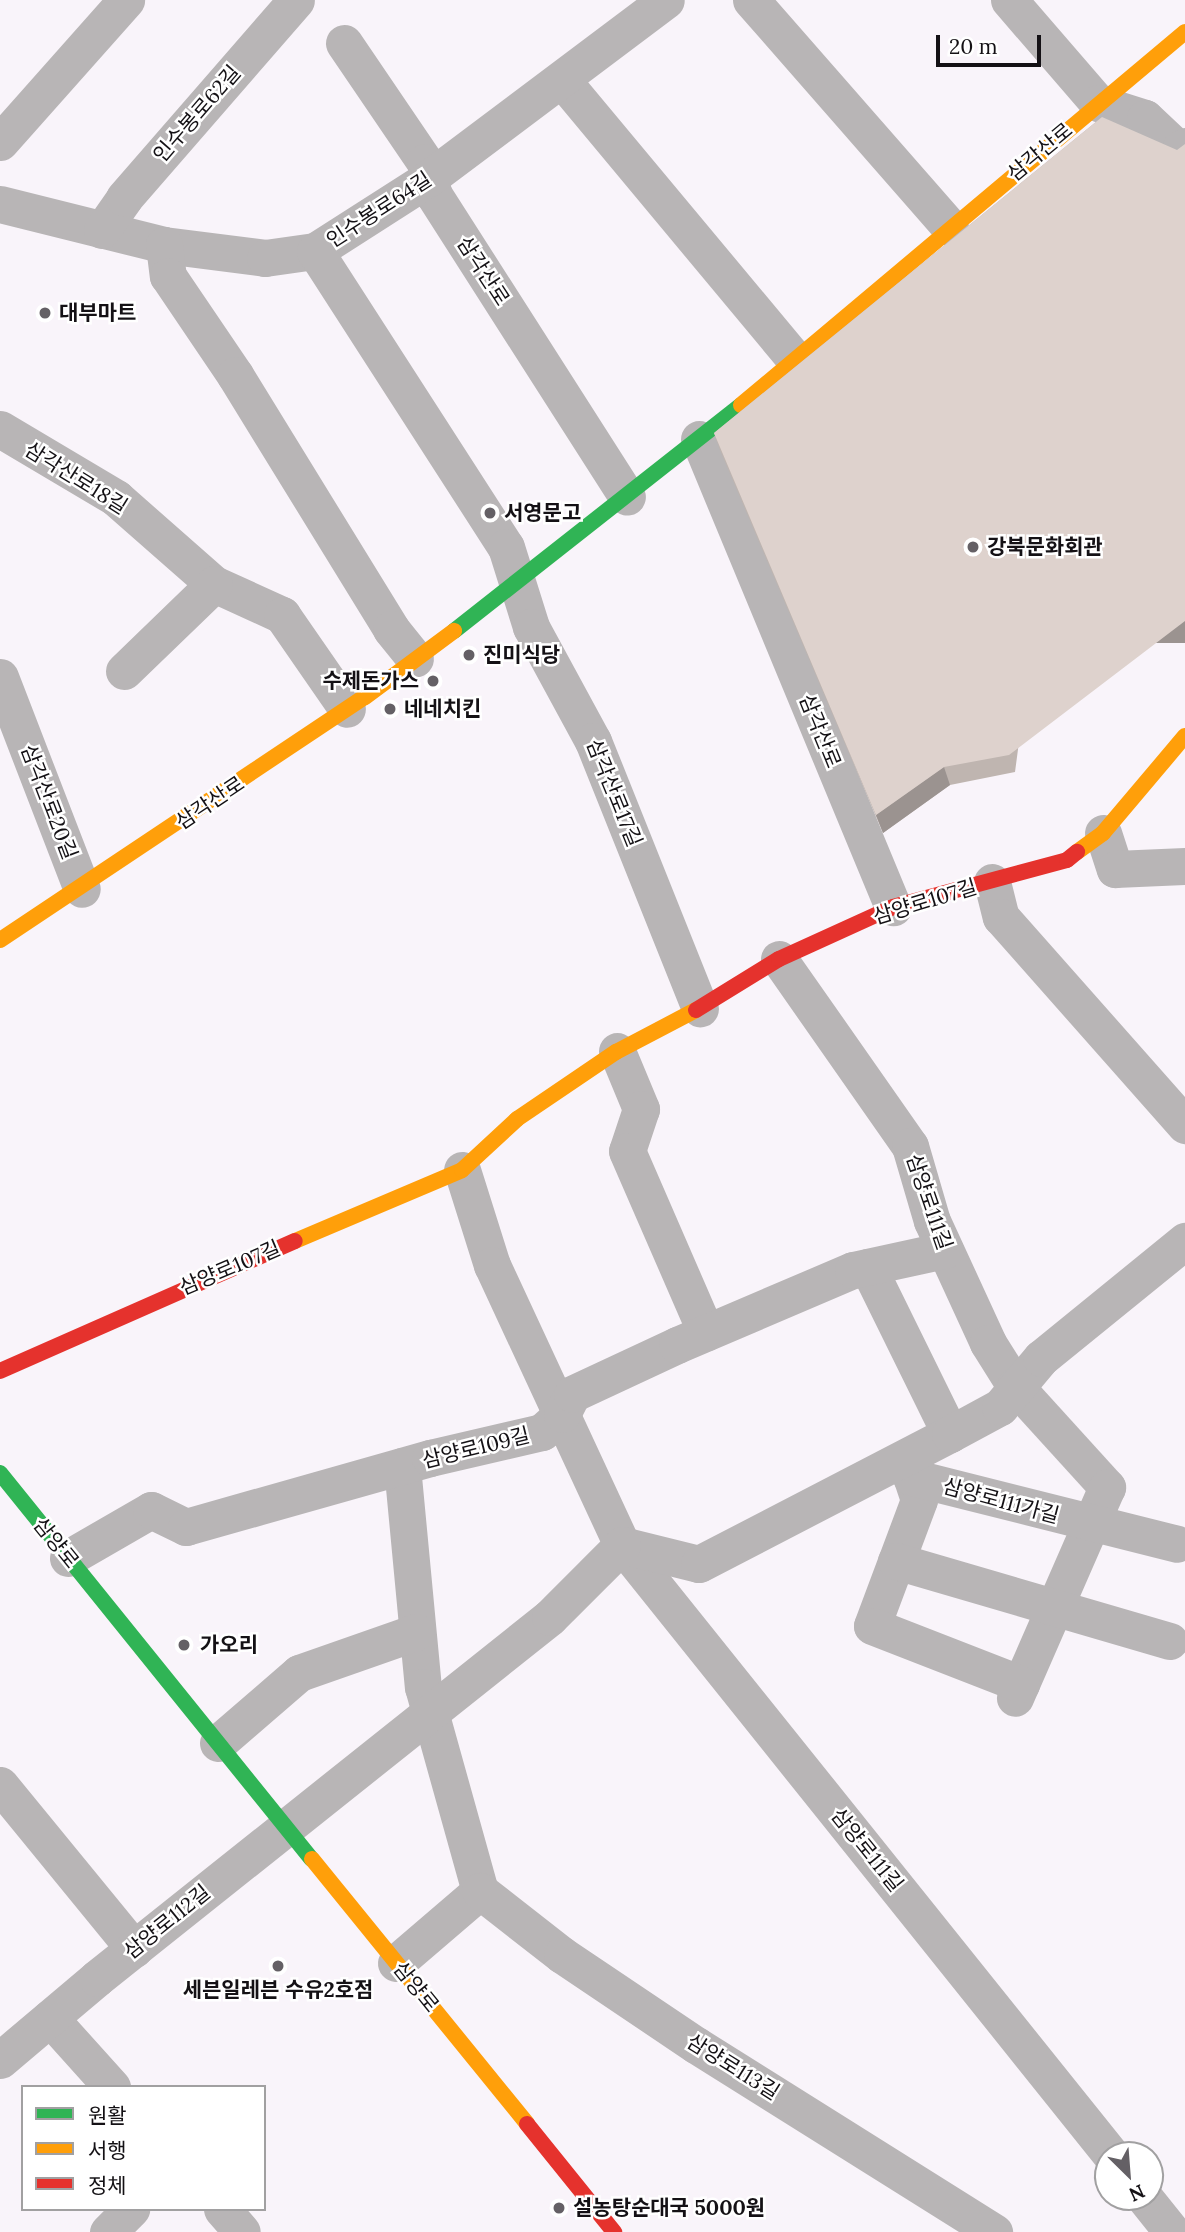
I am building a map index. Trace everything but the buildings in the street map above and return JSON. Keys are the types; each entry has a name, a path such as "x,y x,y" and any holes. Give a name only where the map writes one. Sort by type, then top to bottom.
{"street":[{"path":"0,142 126,0"},
{"name":"인수봉로62길","path":"102,230 124,198 296,0"},
{"name":"인수봉로64길","path":"0,204 164,245 265,258 315,251 429,178 564,81 666,0"},
{"path":"751,0 950,228"},
{"path":"1009,0 1098,103 1145,118 1180,150 1185,146"},
{"name":"삼각산로","path":"0,940 82,889 347,709 520,582 796,361 950,228 1185,32"},
{"name":"삼각산로","path":"344,43 425,162 434,195 627,497"},
{"path":"564,81 796,361"},
{"path":"164,245 168,276 235,375 391,628 415,659"},
{"path":"315,251 506,547 520,582"},
{"name":"삼각산로18길","path":"0,429 116,498 214,584 282,615 347,709"},
{"name":"삼각산로","path":"699,439 893,907"},
{"name":"삼각산로17길","path":"520,582 531,626 593,741 700,1008"},
{"path":"124,671 214,584"},
{"name":"삼각산로20길","path":"0,677 82,889"},
{"name":"삼양로107길","path":"0,1371 121,1314 461,1170 517,1119 617,1051 700,1008 779,959 893,907 1067,860 1103,833 1185,736"},
{"path":"1103,833 1115,869 1185,866"},
{"path":"992,882 1001,917 1185,1125"},
{"name":"삼양로111길","path":"779,959 910,1146 932,1222 988,1343 1014,1386"},
{"path":"617,1051 641,1109 627,1151 706,1333"},
{"path":"461,1170 492,1265 622,1545"},
{"path":"622,1545 699,1564 908,1468 950,1434 1000,1407 1014,1386 1041,1358 1183,1247"},
{"name":"삼양로109길","path":"68,1559 151,1510 186,1527 402,1466 542,1432 562,1414 572,1394 706,1333 868,1267 945,1250"},
{"path":"868,1267 950,1434"},
{"name":"삼양로111가길","path":"896,1561 872,1626 1018,1691 1107,1487 1014,1386"},
{"path":"396,1963 480,1891 433,1712 423,1687 415,1632 402,1466"},
{"path":"908,1468 919,1500 896,1561 1054,1610 1170,1641"},
{"name":"삼양로111가길","path":"908,1468 1090,1524"},
{"name":"삼양로","path":"0,1474 614,2232"},
{"path":"1090,1524 1177,1544"},
{"path":"286,1828 550,1617 622,1545"},
{"name":"삼양로111길","path":"622,1545 1100,2141"},
{"path":"218,1743 299,1673 415,1632"},
{"path":"0,1785 134,1949"},
{"name":"삼양로112길","path":"0,2060 286,1828"},
{"name":"삼양로113길","path":"480,1891 562,1955 696,2045 994,2232"},
{"path":"50,2018 110,2085"},
{"path":"107,2232 129,2211"},
{"path":"224,2211 242,2232"},
{"path":"1155,2211 1172,2232"}],"traffic: fast":[{"path":"454,631 741,405"},
{"path":"0,1473 312,1859"}],"traffic: slow":[{"path":"741,405 1185,32"},
{"path":"0,940 365,697 454,631"},
{"path":"1077,852 1103,833 1185,736"},
{"path":"295,1241 462,1170 517,1119 616,1052 696,1010"},
{"path":"312,1859 527,2124"}],"traffic: jam":[{"path":"696,1010 779,959 893,907 1067,860 1077,852"},
{"path":"0,1371 295,1241"},
{"path":"527,2124 614,2232"}],"place":[{"name":"대부마트","path":"45,313"},
{"name":"서영문고","path":"490,513"},
{"name":"강북문화회관","path":"973,547"},
{"name":"진미식당","path":"469,655"},
{"name":"수제돈가스","path":"433,681"},
{"name":"네네치킨","path":"390,709"},
{"name":"가오리","path":"184,1645"},
{"name":"세븐일레븐 수유2호점","path":"278,1966"},
{"name":"설농탕순대국 5000원","path":"559,2208"}]}
